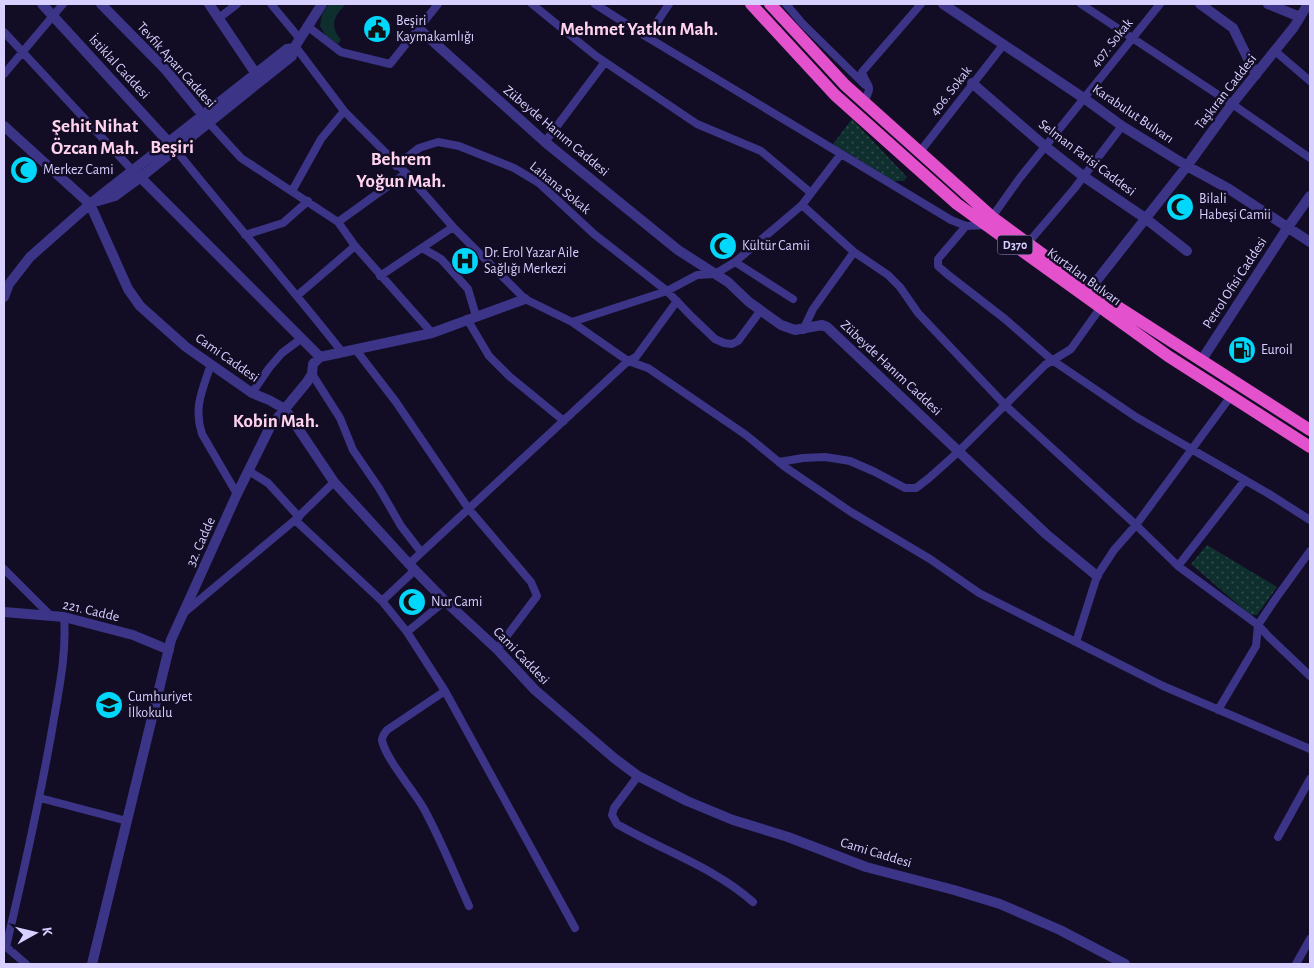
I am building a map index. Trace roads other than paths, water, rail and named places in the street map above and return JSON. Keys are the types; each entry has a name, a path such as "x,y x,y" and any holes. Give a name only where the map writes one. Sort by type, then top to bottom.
{"highway":[{"name":"Kurtalan Bulvarı","path":"751,4 835,95 957,204 1028,243 1090,289 1310,430"},
{"name":"Kurtalan Bulvarı","path":"770,4 845,85 989,221 1168,356 1310,446"}],"street":[{"name":"İstiklal Caddesi","path":"42,4 172,145"},
{"path":"4,74 63,4"},
{"name":"Tevfik Aparı Caddesi","path":"101,4 165,69 206,119"},
{"path":"209,4 258,78"},
{"path":"219,18 237,4"},
{"path":"271,4 296,44 344,111 396,166 406,173 453,227 525,299 572,322 628,361 648,368 746,435 779,462 851,512 930,559 979,594 1163,686 1310,749"},
{"path":"4,297 9,284 30,257 90,204 137,174 258,78 287,49 296,44 322,4"},
{"path":"307,26 341,52 390,64 438,4"},
{"path":"532,4 605,62 697,124 761,151 811,193"},
{"path":"595,4 951,220 966,226 989,221"},
{"path":"647,37 669,4"},
{"path":"786,4 802,23 870,90"},
{"path":"864,102 870,90 862,72 921,4"},
{"name":"Karabulut Bulvarı","path":"943,4 1122,126 1228,189 1310,242"},
{"path":"1081,4 1310,158"},
{"name":"407. Sokak","path":"989,221 1019,179 1160,4"},
{"path":"1200,4 1233,28 1256,75"},
{"path":"1268,4 1300,17"},
{"name":"Taşkıran Caddesi","path":"1090,289 1275,51 1308,4"},
{"name":"Zübeyde Hanım Caddesi","path":"418,28 545,142 678,250 728,282 760,310 781,325 795,330 822,325 827,327 1046,534 1097,576"},
{"path":"4,32 137,174 320,357 432,332 525,299"},
{"name":"406. Sokak","path":"919,153 1004,44"},
{"path":"1275,51 1310,81"},
{"path":"545,142 605,62"},
{"name":"Selman Farisi Caddesi","path":"972,83 1046,147 1083,176 1145,218 1188,251"},
{"path":"292,191 321,138 344,111"},
{"path":"206,119 241,158 338,222 380,276 432,332"},
{"name":"Cami Caddesi","path":"4,126 90,204 128,289 140,306 186,347 252,394 269,400 285,409 334,482 412,567 445,601 497,649 534,690 638,776 733,820 788,836 866,867 1000,904 1060,930 1125,964"},
{"path":"1028,243 1122,126"},
{"name":"Lahana Sokak","path":"396,166 419,148 438,142 459,146 514,168 539,183 594,234 667,291 715,339 724,343 732,344 738,341 760,310"},
{"path":"172,145 245,235 298,295 342,352"},
{"path":"572,322 667,291 697,275 715,274 735,262 802,205 841,154"},
{"path":"338,222 406,173"},
{"name":"Petrol Ofisi Caddesi","path":"1201,361 1310,196"},
{"path":"245,235 283,223 308,201"},
{"path":"802,205 854,252 888,275 900,287 918,313 1006,406 1178,566 1258,625 1310,676"},
{"path":"966,226 938,259 938,266 1005,319 1052,360 1136,417 1310,520"},
{"path":"380,276 453,227"},
{"path":"298,295 355,246"},
{"path":"422,248 441,259 468,289 471,317 489,356 509,376 564,421"},
{"path":"803,330 813,309 854,252"},
{"path":"735,262 793,299"},
{"path":"382,602 412,567 421,552 628,361 636,357 678,302"},
{"path":"779,462 825,457 850,462 875,472 905,488 916,488 960,451 1045,365 1071,349 1101,307"},
{"path":"252,394 269,368 282,353 302,338"},
{"path":"356,350 396,402 468,508 531,582 537,596 497,649"},
{"name":"32. Cadde","path":"92,964 171,640 270,427 307,382 312,374 313,364 320,357"},
{"path":"212,364 198,402 199,426 238,494"},
{"path":"312,374 340,418 353,450 379,488 400,526 421,552"},
{"path":"1076,642 1097,576 1114,550 1136,525 1231,396"},
{"path":"249,471 268,483 297,518 382,602 407,632 445,691 575,928"},
{"path":"1178,566 1245,480"},
{"path":"184,613 297,518 334,482"},
{"path":"1218,710 1256,646 1258,625 1310,551"},
{"path":"4,569 51,616"},
{"path":"407,632 445,601"},
{"name":"221. Cadde","path":"4,612 64,617 133,635 169,650"},
{"path":"26,964 5,946 40,798 66,640 64,617"},
{"path":"445,691 387,730 382,740 392,762 430,819 469,906"},
{"path":"638,776 614,808 612,815 617,824 692,863 742,892 753,902"},
{"path":"1278,837 1310,779"},
{"path":"40,798 127,821"},
{"path":"1296,964 1310,939"}],"place":[{"name":"Beşiri Kaymakamlığı","path":"377,29"},
{"name":"Merkez Cami","path":"24,170"},
{"name":"Bilali Habeşi Camii","path":"1180,207"},
{"name":"Kültür Camii","path":"723,246"},
{"name":"Dr. Erol Yazar Aile Sağlığı Merkezi","path":"465,261"},
{"name":"Euroil","path":"1242,350"},
{"name":"Nur Cami","path":"412,602"},
{"name":"Cumhuriyet İlkokulu","path":"109,705"}],"district":[{"name":"Mehmet Yatkın Mah.","path":"639,29"},
{"name":"Şehit Nihat Özcan Mah.","path":"95,137"},
{"name":"Beşiri","path":"172,147"},
{"name":"Behrem Yoğun Mah.","path":"401,170"},
{"name":"Kobin Mah.","path":"276,421"}]}
